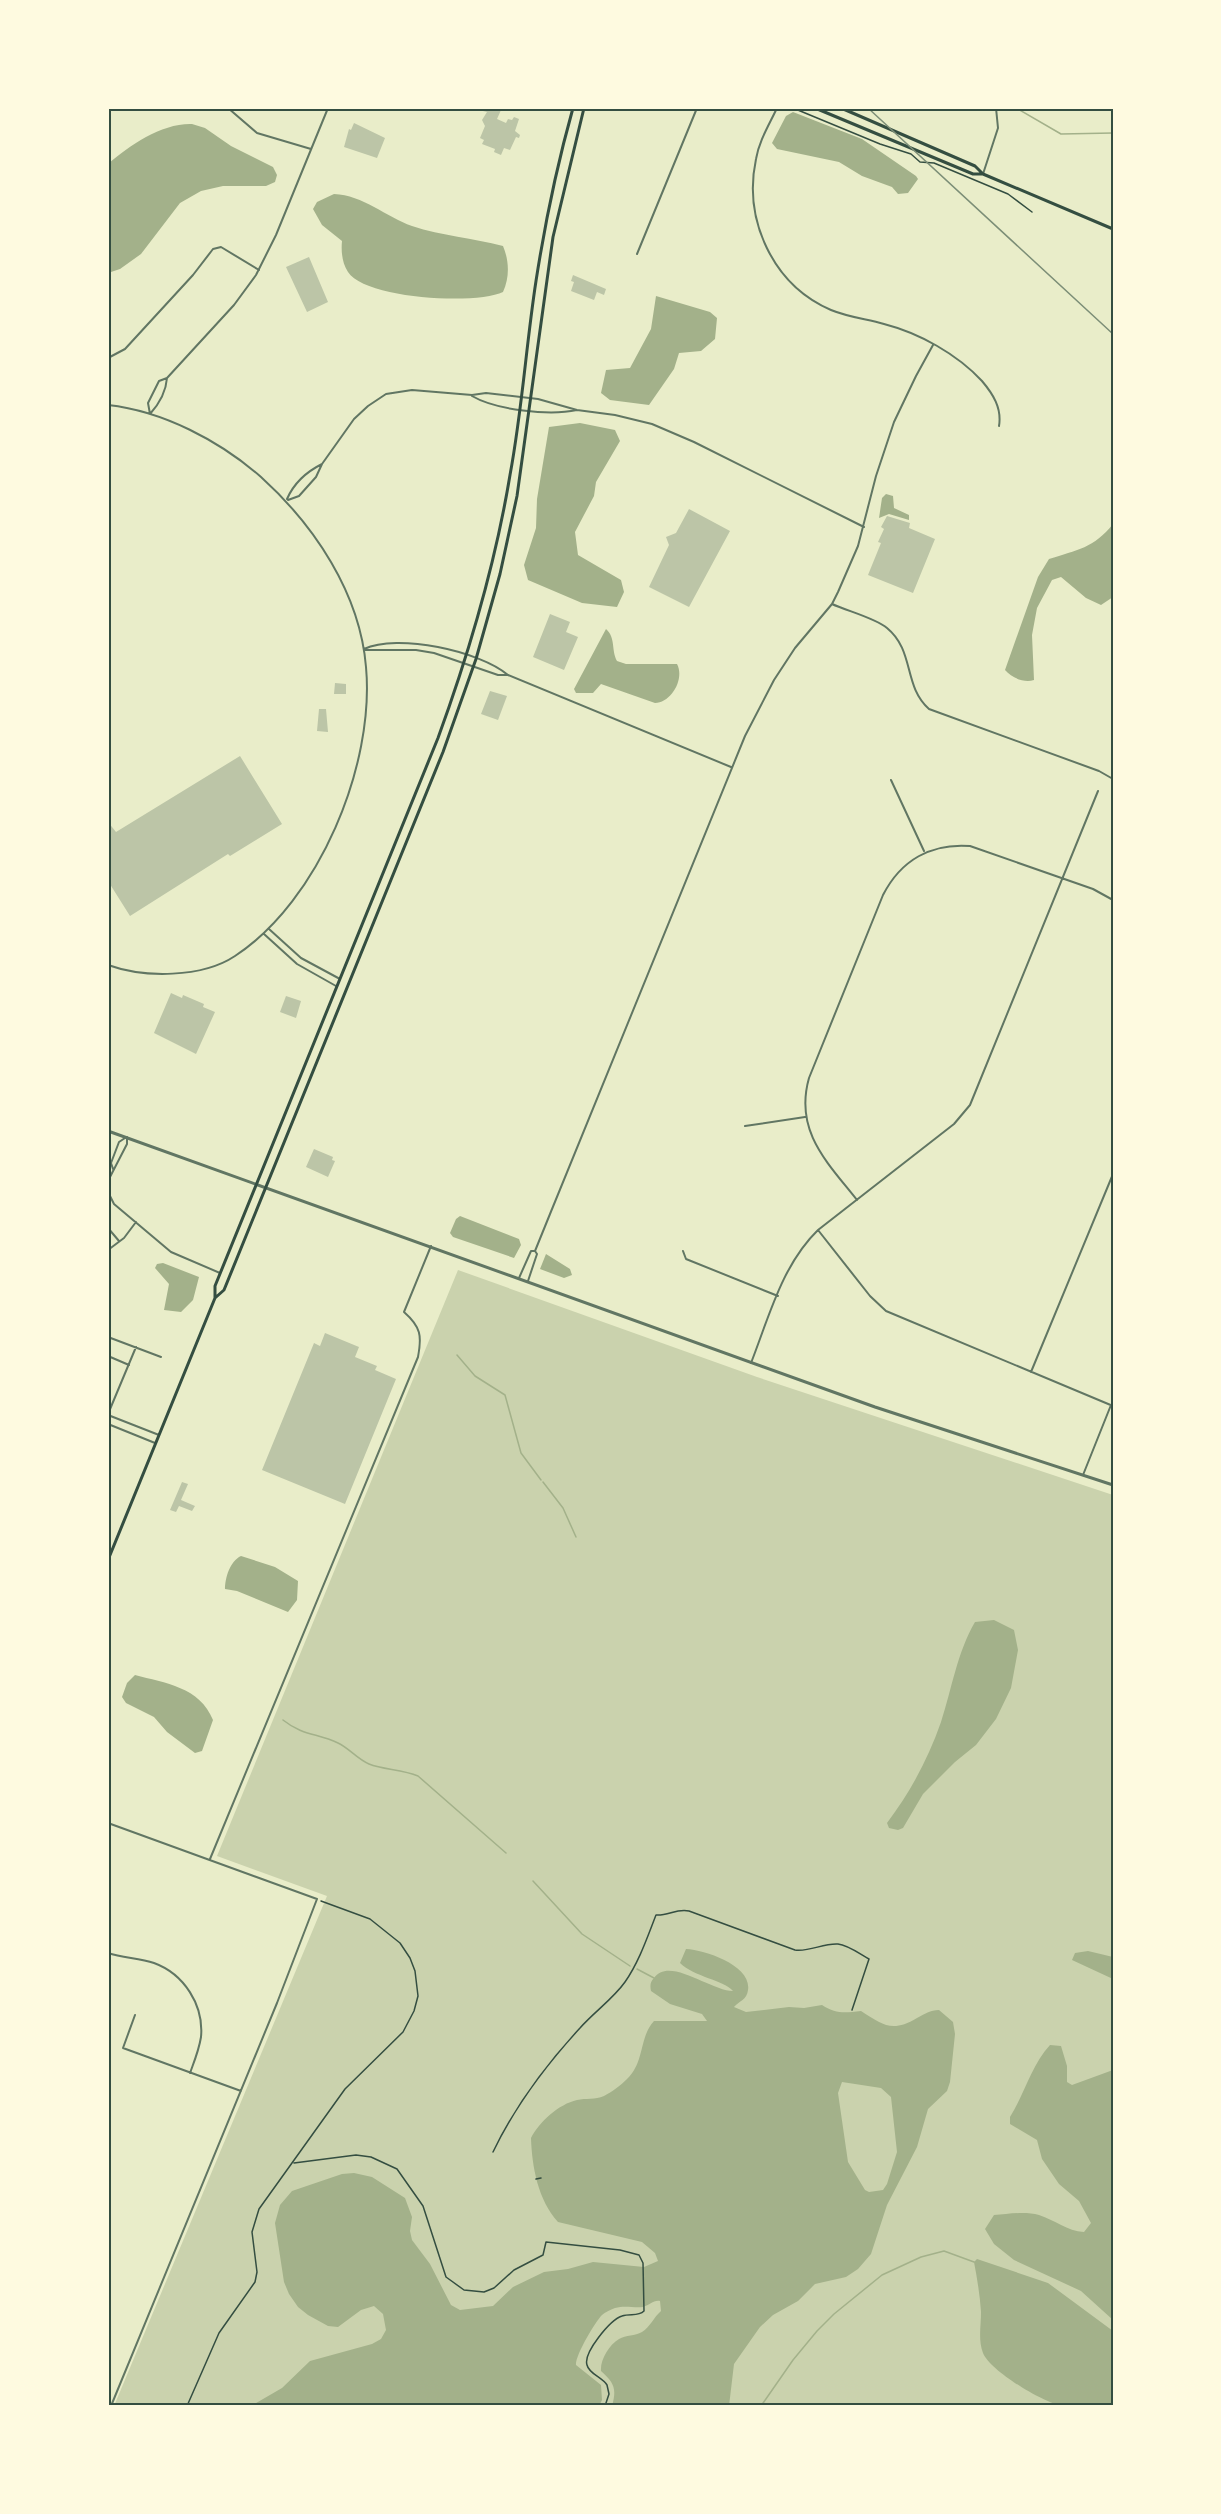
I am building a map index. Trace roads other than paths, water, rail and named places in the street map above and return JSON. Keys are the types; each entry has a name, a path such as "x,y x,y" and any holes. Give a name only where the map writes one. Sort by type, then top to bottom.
{"main road":[{"path":"108,1560 215,1298 215,1286 220,1273 438,738 464,663 499,533 522,396 537,271 553,189 573,108"},
{"path":"215,1298 224,1290 443,752 474,667 509,535 530,411 547,272 560,201 584,108"},
{"path":"815,108 973,174 983,174"},
{"path":"841,108 975,166 983,174 1113,229"},
{"path":"537,271 547,272"}],"street":[{"path":"228,108 257,133 311,149"},
{"path":"150,414 148,403 159,381 167,378 234,305 259,270 276,235 328,108"},
{"path":"637,254 697,108"},
{"path":"777,108 757,152 752,187 755,218 773,260 789,280 818,303 847,316 908,331 955,357 991,391 1001,414 999,426"},
{"path":"983,174 998,128 996,108"},
{"path":"108,357 115,356 125,349 193,275 213,249 221,248 259,270"},
{"path":"527,1281 537,1254 535,1251 754,717 795,648 832,604 851,564 864,527 876,476 894,422 933,345"},
{"path":"150,414 159,404 167,385 167,378"},
{"path":"287,500 299,496 316,477 322,464 354,419 386,394 412,390 471,395 486,393 522,396 577,410 639,420 671,431 864,527"},
{"path":"471,395 486,404 530,411 577,410"},
{"path":"108,405 150,414 222,446 287,500 318,540 339,577 364,649 367,689 366,720 356,765 325,848 313,871 269,929 233,958 191,971 154,974 132,972 108,965"},
{"path":"287,500 292,489 309,471 322,464"},
{"path":"832,604 886,627 899,640 917,698 929,709 1099,771 1113,780"},
{"path":"364,649 375,644 401,642 430,645 476,659 508,675 732,768"},
{"path":"364,649 416,650 434,653 498,675 508,675"},
{"path":"891,780 924,851"},
{"path":"751,1363 793,1259 804,1244 818,1230 954,1124 970,1105 1098,791"},
{"path":"857,1200 816,1147 805,1117 805,1095 809,1078 883,895 899,870 924,851 949,846 970,846 1093,889 1113,900"},
{"path":"269,929 301,958 340,979"},
{"path":"264,934 297,964 337,986"},
{"path":"745,1126 805,1117"},
{"path":"108,1131 875,1407 1113,1485"},
{"path":"127,1137 127,1144 118,1166 114,1169 108,1192 114,1204 171,1252 220,1273"},
{"path":"114,1169 111,1163 119,1142 127,1137"},
{"path":"1031,1372 1113,1174"},
{"path":"108,1250 124,1238 136,1222"},
{"path":"108,1228 119,1241"},
{"path":"818,1230 870,1296 886,1311 1112,1406 1083,1475"},
{"path":"210,1860 418,1357 421,1335 414,1320 404,1312 431,1246"},
{"path":"519,1278 531,1251 535,1251"},
{"path":"683,1251 686,1259 778,1296"},
{"path":"108,1337 161,1357"},
{"path":"136,1347 108,1415 159,1436"},
{"path":"108,1356 129,1365"},
{"path":"108,1425 156,1444"},
{"path":"108,1823 317,1899 241,2091 111,2406"},
{"path":"108,1953 158,1965 174,1974 188,1989 199,2014 201,2030 198,2050 190,2073"},
{"path":"135,2014 123,2048 241,2091"}],"waterway":[{"path":"1016,108 1061,134 1113,133"},
{"path":"457,1355 475,1376 505,1395 521,1453 541,1480"},
{"path":"543,1482 563,1508 576,1537"},
{"path":"283,1720 304,1732 338,1743 369,1764 418,1776 506,1853"},
{"path":"533,1881 582,1934 630,1966"},
{"path":"637,1969 654,1978"},
{"path":"761,2406 793,2360 817,2331 882,2275 921,2257 944,2251 974,2262"}],"railway":[{"path":"868,108 1113,334"}]}
